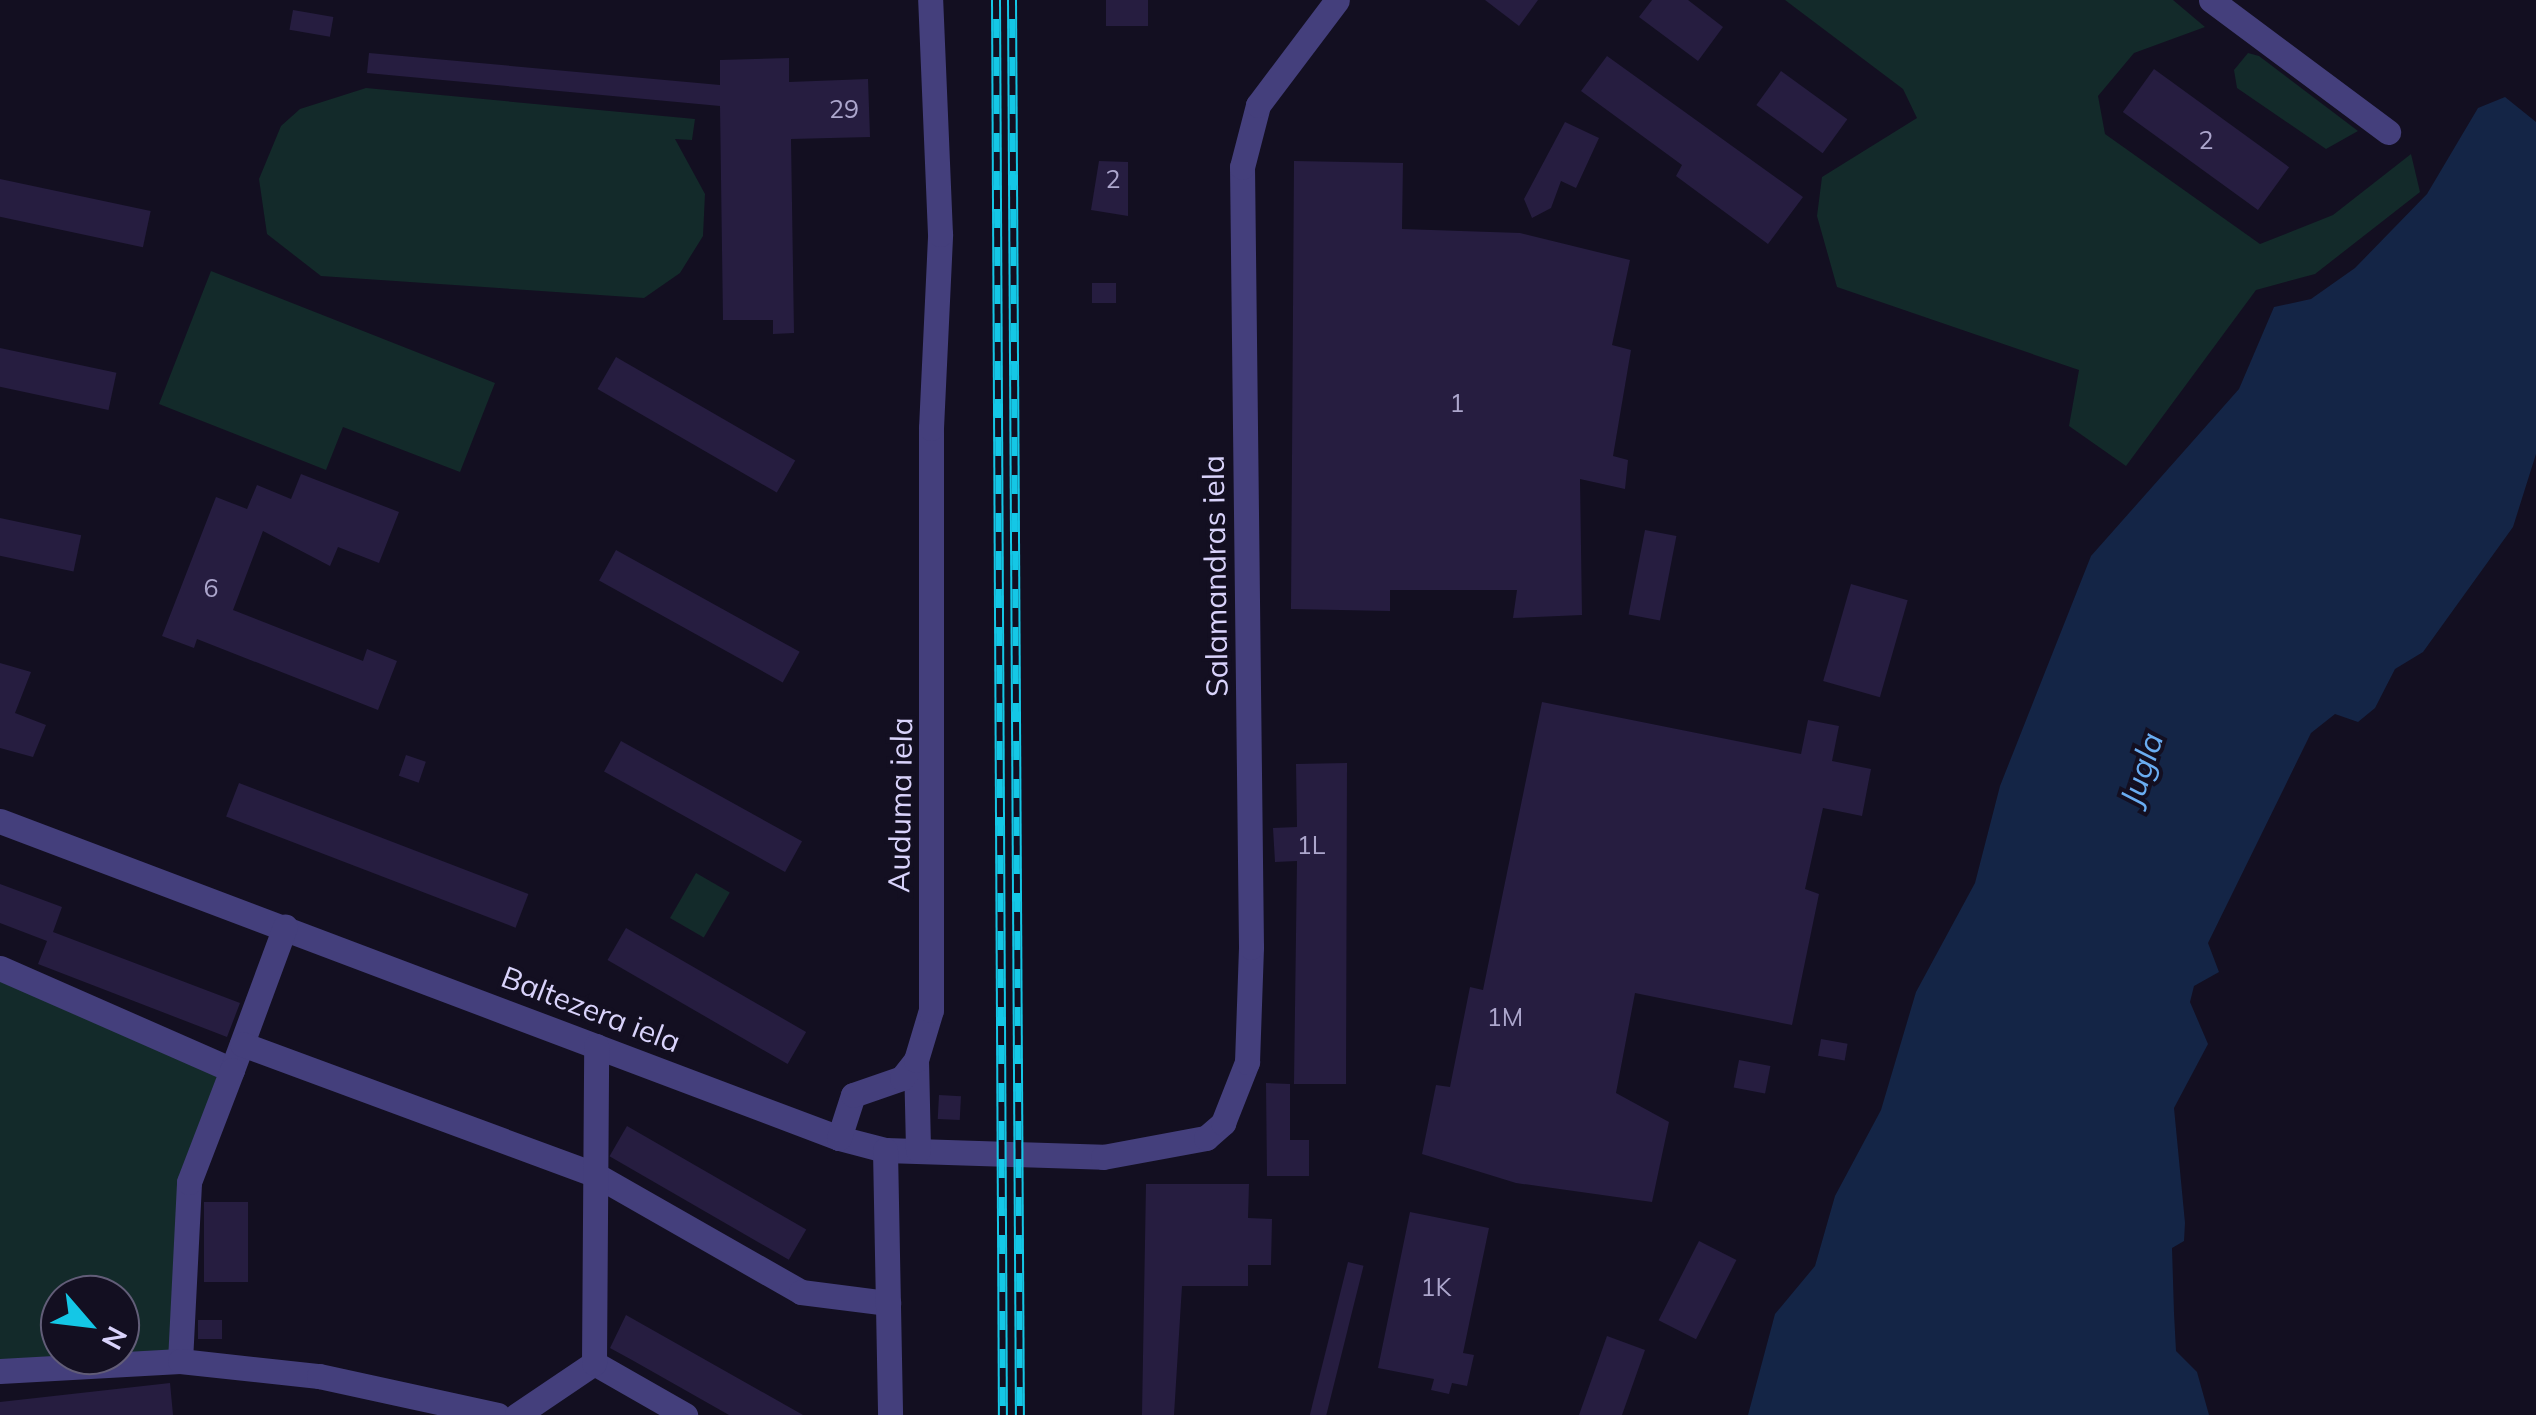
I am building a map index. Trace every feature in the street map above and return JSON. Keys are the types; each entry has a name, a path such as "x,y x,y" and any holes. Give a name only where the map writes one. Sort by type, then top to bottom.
{"street":[{"name":"Salamandras iela","path":"1178,1148 1223,1123 1247,1062 1242,167 1258,105 1337,0"},
{"path":"2211,0 2388,132"},
{"name":"Auduma iela","path":"918,1150 916,1060 931,1010 930,428 940,234 930,5"},
{"name":"Baltezera iela","path":"0,821 839,1138 885,1150 1102,1157 1178,1148"},
{"path":"180,1361 189,1182 285,928"},
{"path":"0,968 232,1070"},
{"path":"242,1044 596,1175 801,1292 888,1303"},
{"path":"594,1363 596,1046"},
{"path":"839,1138 853,1095 902,1078 916,1060"},
{"path":"885,1150 890,1415"},
{"path":"0,1370 180,1361 319,1376 498,1415"},
{"path":"517,1415 594,1363"},
{"path":"594,1363 685,1415"}],"green space":[{"path":"1785,0 2173,0 2205,27 2134,53 2098,96 2105,134 2260,244 2333,215 2411,154 2420,192 2315,274 2256,290 2126,466 2069,426 2079,370 1837,287 1817,216 1822,177 1917,118 1903,89"},
{"path":"2248,53 2259,56 2358,131 2326,149 2237,88 2234,70"},
{"path":"366,88 695,119 692,140 675,139 705,194 703,236 680,273 644,298 321,276 267,234 259,179 281,126 300,109"},
{"path":"211,271 495,383 460,472 343,427 326,470 159,404"},
{"path":"696,873 730,892 704,938 670,918"},
{"path":"0,975 222,1073 182,1185 174,1356 140,1357 140,1275 40,1275 40,1361 0,1363"}],"water":[{"name":"Jugla","path":"2505,97 2536,122 2536,454 2513,527 2423,652 2395,669 2375,708 2358,722 2335,714 2311,733 2208,943 2219,972 2194,986 2190,1002 2208,1044 2174,1108 2185,1223 2184,1241 2172,1248 2174,1313 2176,1351 2197,1372 2209,1415 1748,1415 1775,1314 1815,1266 1835,1196 1881,1110 1916,992 1975,883 2000,786 2091,556 2239,389 2274,307 2311,299 2355,268 2427,194 2478,108"}],"building":[{"path":"1106,0 1148,0 1148,26 1106,26"},
{"path":"1485,0 1538,0 1519,26"},
{"path":"1652,0 1688,0 1723,27 1698,61 1639,17"},
{"path":"293,10 333,17 330,37 290,30"},
{"path":"369,53 720,85 720,60 789,58 789,82 868,79 870,137 791,139 794,333 773,334 773,320 723,320 720,106 367,73"},
{"path":"1607,56 1803,197 1768,244 1676,176 1682,165 1581,91"},
{"path":"2154,69 2289,167 2258,210 2123,112"},
{"path":"1781,71 1847,119 1823,153 1756,105"},
{"path":"1565,122 1599,138 1576,188 1561,181 1551,208 1532,218 1524,199"},
{"path":"1099,161 1128,162 1128,216 1091,210"},
{"path":"1294,161 1403,163 1402,229 1520,233 1630,260 1612,345 1631,350 1613,456 1628,460 1625,489 1580,479 1582,615 1513,618 1517,590 1390,590 1390,611 1291,609"},
{"path":"0,179 151,211 143,247 0,217"},
{"path":"1092,283 1116,283 1116,303 1092,303"},
{"path":"0,348 116,373 108,410 0,387"},
{"path":"616,357 795,460 777,493 598,389"},
{"path":"301,474 399,512 379,563 338,547 330,566 263,531 233,610 363,661 367,649 397,661 378,710 197,639 194,648 162,636 216,497 247,509 257,485 291,499"},
{"path":"0,518 81,535 73,571 0,556"},
{"path":"1645,530 1676,536 1660,621 1629,614"},
{"path":"616,550 800,652 783,682 599,581"},
{"path":"1851,584 1908,600 1880,697 1823,681"},
{"path":"0,663 31,672 15,713 46,725 33,757 0,748"},
{"path":"1542,702 1801,754 1808,720 1839,726 1832,761 1871,769 1862,816 1823,808 1805,889 1819,894 1792,1025 1635,993 1616,1093 1669,1122 1652,1202 1516,1183 1422,1154 1436,1085 1450,1087 1470,987 1483,990"},
{"path":"621,741 802,841 785,872 604,772"},
{"path":"406,755 426,762 419,783 399,776"},
{"path":"1347,763 1346,1084 1294,1084 1297,861 1275,862 1273,828 1297,827 1296,764"},
{"path":"239,783 528,894 516,928 226,817"},
{"path":"0,884 62,907 53,932 240,1003 227,1037 38,964 47,941 0,923"},
{"path":"626,928 806,1032 788,1064 608,960"},
{"path":"1821,1039 1848,1044 1845,1060 1818,1056"},
{"path":"1739,1060 1770,1066 1765,1094 1734,1087"},
{"path":"1266,1083 1290,1084 1290,1140 1309,1140 1309,1176 1267,1176"},
{"path":"939,1095 961,1096 960,1120 938,1119"},
{"path":"627,1126 806,1230 789,1260 610,1156"},
{"path":"1146,1184 1249,1184 1248,1218 1272,1219 1271,1265 1248,1265 1248,1286 1182,1286 1174,1415 1142,1415"},
{"path":"204,1202 248,1202 248,1282 204,1282"},
{"path":"1410,1212 1489,1228 1463,1353 1474,1355 1467,1386 1452,1383 1449,1394 1431,1390 1434,1379 1378,1368"},
{"path":"1699,1241 1736,1260 1696,1339 1659,1320"},
{"path":"1348,1262 1364,1266 1326,1415 1310,1415"},
{"path":"626,1315 803,1415 729,1415 610,1348"},
{"path":"198,1320 222,1320 222,1339 198,1339"},
{"path":"1607,1336 1645,1350 1622,1415 1579,1415"},
{"path":"170,1383 173,1415 0,1415 0,1402"}],"railway":[{"path":"996,0 1003,1415"},
{"path":"1012,0 1020,1415"}]}
